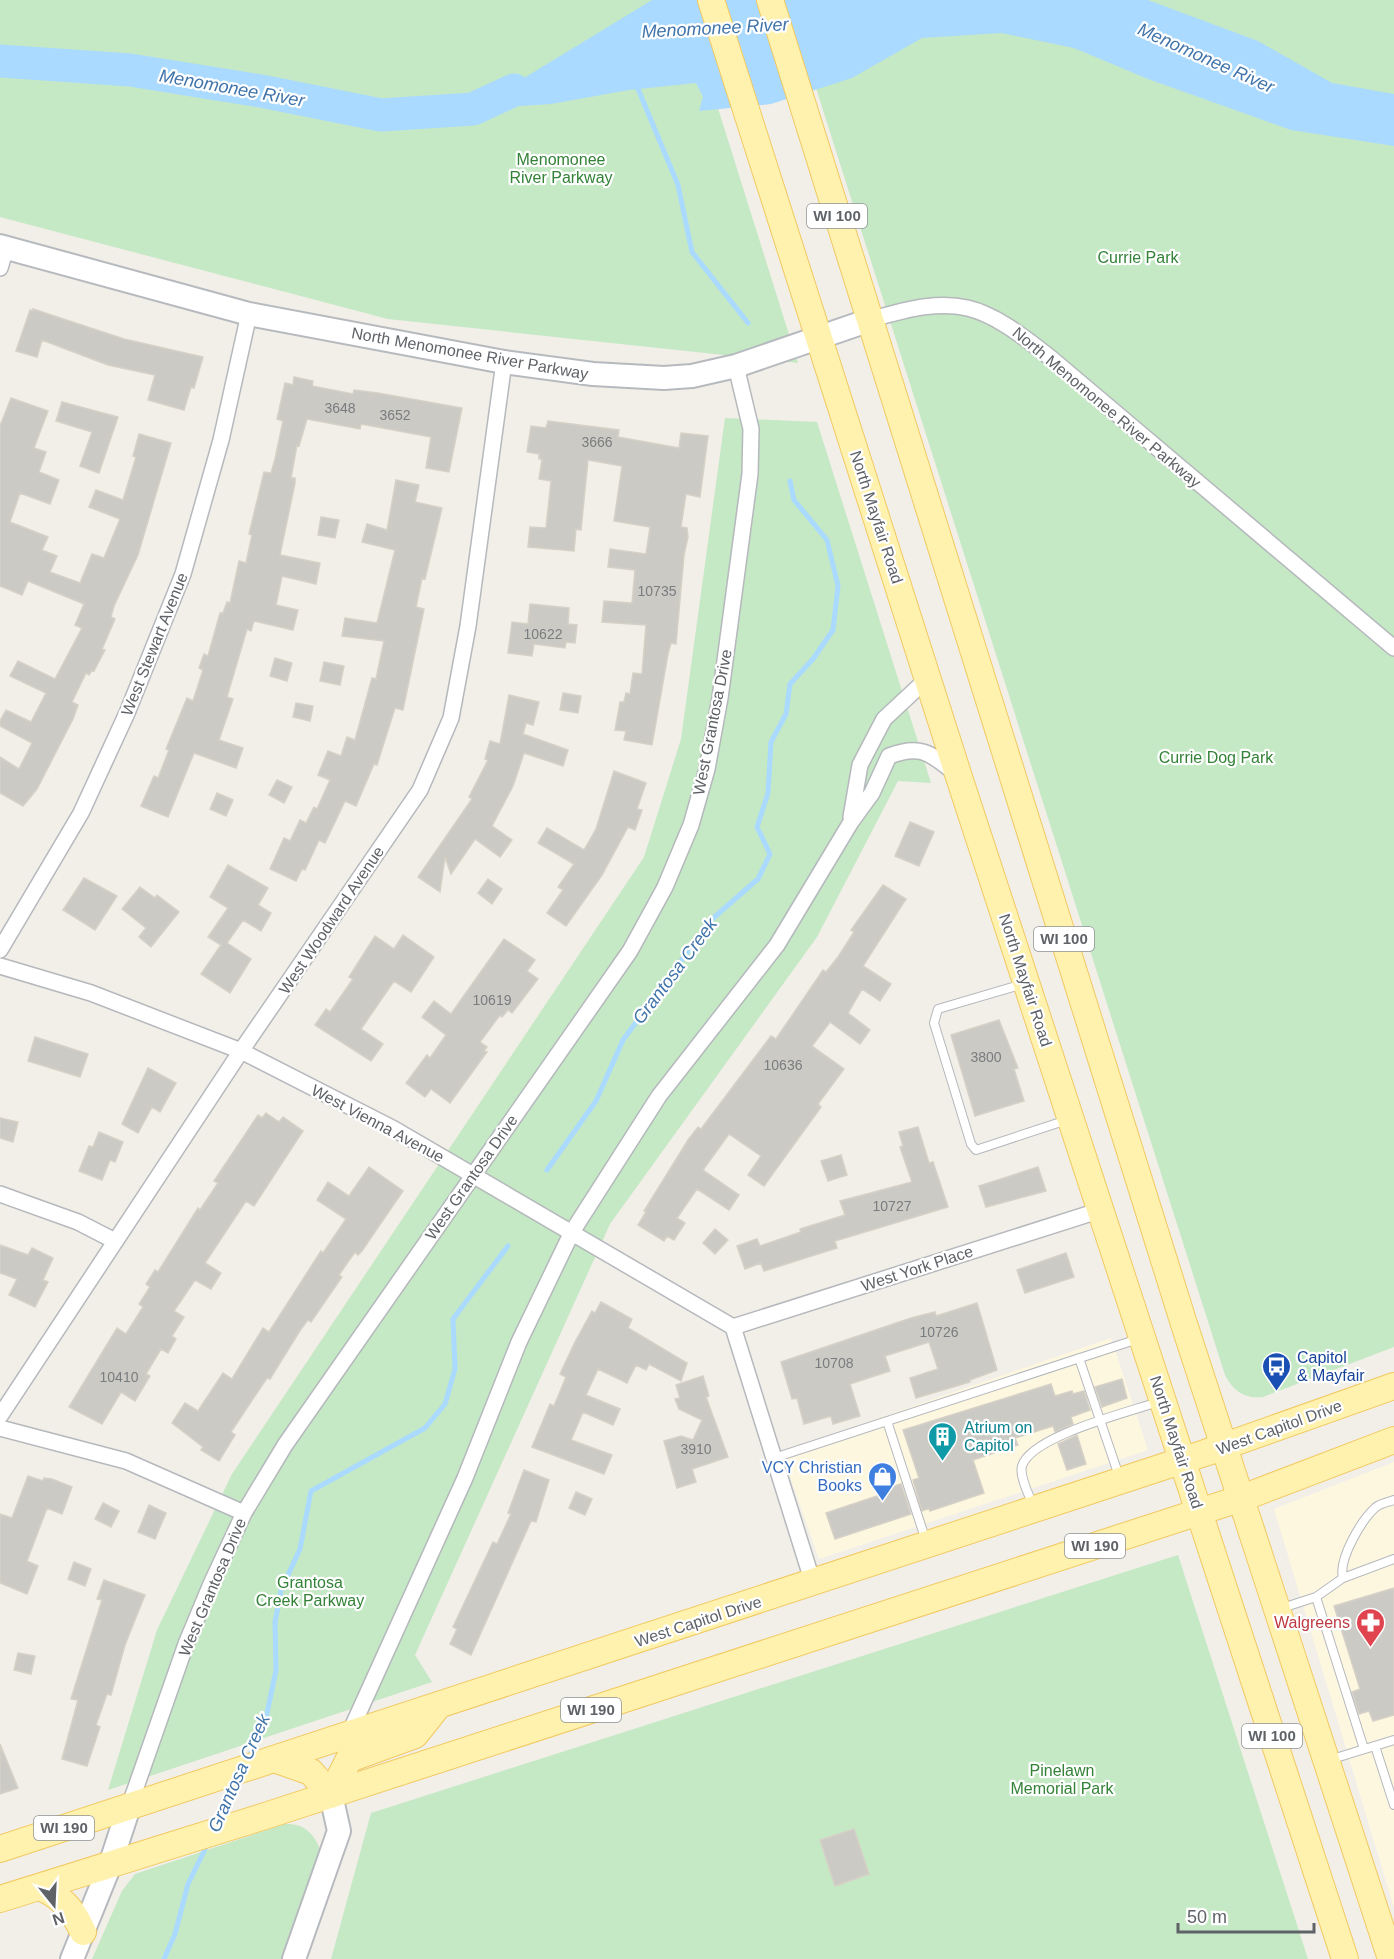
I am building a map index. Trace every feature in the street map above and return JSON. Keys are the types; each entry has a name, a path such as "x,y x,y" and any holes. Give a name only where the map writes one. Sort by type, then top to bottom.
{"main road":[{"name":"North Mayfair Road","path":"711,0 959,777 1184,1460 1345,1959"},
{"name":"WI 100","path":"770,0 1224,1447 1279,1609 1391,1959"},
{"name":"West Capitol Drive","path":"0,1850 1035,1510 1224,1447 1394,1386"},
{"name":"WI 190","path":"0,1899 42,1888 331,1795 1200,1512 1394,1440"},
{"path":"274,1760 310,1772 331,1795 350,1759 415,1735 438,1706"},
{"path":"42,1888 59,1895 78,1919 83,1932"}],"street":[{"name":"North Menomonee River Parkway","path":"2,254 249,314 504,362 593,374 664,378 692,376 736,366 870,320 931,304 969,308 1000,321 1052,358 1394,648"},
{"name":"West Stewart Avenue","path":"0,950 81,813 127,713 183,574 221,440 249,314"},
{"name":"West Woodward Avenue","path":"0,1416 242,1051 420,790 450,718 468,626 504,362"},
{"name":"West Grantosa Drive","path":"72,1959 110,1865 186,1644 244,1513 285,1445 630,951 665,887 691,825 707,769 720,698 750,474 751,429 736,366"},
{"path":"851,822 860,765 884,719 928,678"},
{"path":"350,1734 465,1478 519,1342 572,1232 659,1096 777,945 851,822 872,793 889,756 907,749 930,752 959,777"},
{"name":"West Vienna Avenue","path":"0,966 91,993 242,1051 394,1129 734,1326"},
{"path":"0,1194 78,1222 115,1241"},
{"name":"West York Place","path":"734,1326 1101,1210"},
{"path":"734,1326 813,1583"},
{"path":"0,1428 126,1461 244,1513"},
{"path":"294,1959 339,1831 331,1795"}],"lane":[{"path":"1027,982 938,1009 934,1023 971,1144 976,1150 1072,1119"},
{"path":"774,1458 1143,1338"},
{"path":"1079,1358 1120,1481"},
{"path":"1035,1510 1021,1469 1024,1461 1048,1440 1164,1400"},
{"path":"887,1421 927,1545"},
{"path":"1343,1578 1340,1569 1352,1541 1377,1506 1394,1500"},
{"path":"1279,1609 1316,1597 1343,1578 1394,1559"},
{"path":"1316,1597 1364,1749"},
{"path":"1328,1760 1394,1740"},
{"path":"1375,1746 1394,1805"}],"shaded area":[{"path":"1111,1338 1148,1450 819,1559 782,1454 789,1449"},
{"path":"1394,1462 1394,1908 1274,1509"}],"green space":[{"name":"Menomonee River Parkway","path":"0,0 684,0 798,363 388,319 0,217"},
{"name":"Currie Park","path":"788,0 1394,0 1394,1347 1263,1397 1250,1397 1240,1393 1225,1375"},
{"name":"Grantosa Creek Parkway","path":"725,418 817,422 931,783 898,781 817,937 610,1224 415,1655 432,1682 108,1790 157,1630 232,1474 644,857 681,739"},
{"name":"Pinelawn Memorial Park","path":"1178,1555 1308,1959 331,1959 371,1813"},
{"path":"285,1824 297,1825 307,1830 320,1849 300,1915 281,1959 92,1959 122,1891 135,1874"}],"water":[{"path":"652,0 1148,0 1258,41 1332,83 1394,94 1394,146 1291,130 1148,79 1074,48 1001,33 922,38 852,78 771,104 699,111 703,97 696,83 629,90 551,104 473,109"}],"building":[{"path":"33,309 124,339 203,357 194,388 191,387 184,410 148,400 155,375 108,365 42,340 37,357 16,351 30,310 33,311"},
{"path":"294,377 313,381 312,386 353,394 354,390 378,393 462,408 449,472 426,468 431,437 361,424 360,429 307,419 299,446 297,445 291,478 295,478 295,483 280,555 320,563 316,584 282,576 276,605 298,610 293,630 254,621 251,631 247,629 227,697 233,699 219,740 243,748 236,768 194,753 168,817 141,806 154,776 158,778 169,750 166,749 187,698 193,701 203,670 199,668 204,654 208,656 220,613 223,613 227,602 230,603 239,561 246,563 252,535 249,534 264,472 271,473 275,459 283,421 277,419 285,383 293,385"},
{"path":"11,398 48,411 34,448 46,452 39,472 59,480 50,504 20,493 10,522 48,537 42,550 57,556 50,572 80,583 92,554 104,558 120,519 89,507 96,490 123,500 136,457 133,456 139,434 171,443 138,555 114,606 111,617 115,619 102,649 105,650 94,671 92,670 89,675 86,673 72,702 78,705 73,719 37,789 23,806 0,793 0,757 19,769 32,743 0,726 0,721 6,710 31,722 46,693 10,676 18,661 55,679 82,628 75,625 84,604 28,581 22,595 0,586 0,426"},
{"path":"62,402 118,417 99,473 80,466 92,432 56,421"},
{"path":"548,421 619,430 618,437 679,448 681,433 708,436 700,497 686,494 681,527 687,528 688,537 684,555 676,644 671,643 668,654 652,745 624,740 626,731 615,730 620,702 624,702 626,693 630,694 633,673 642,674 646,625 602,622 604,601 632,603 635,570 608,567 610,549 646,554 650,527 614,521 622,466 588,460 581,530 576,529 574,551 528,547 530,527 546,528 551,481 539,479 542,459 539,459 539,454 527,452 531,426 546,428"},
{"path":"396,480 419,485 415,502 442,508 416,607 424,609 403,710 395,708 377,765 374,764 356,806 345,801 325,843 319,840 305,870 302,869 296,881 270,869 284,838 290,841 300,820 306,823 314,807 317,809 330,780 318,775 328,751 341,756 347,737 355,740 372,678 376,679 384,641 342,636 345,618 377,623 395,550 362,542 367,524 387,530"},
{"path":"321,517 339,520 335,538 318,535"},
{"path":"530,604 569,608 568,624 577,625 575,643 566,642 565,648 534,644 532,656 508,653 512,622 528,624"},
{"path":"275,658 292,663 287,681 270,676"},
{"path":"324,662 344,666 340,685 320,681"},
{"path":"563,693 581,696 578,713 560,710"},
{"path":"509,695 539,702 533,725 526,723 523,734 568,750 563,766 524,753 513,786 492,826 512,840 500,857 475,839 451,874 445,857 440,892 418,877 472,799 469,797 488,760 485,759 490,741 500,744"},
{"path":"296,703 313,706 310,721 293,717"},
{"path":"614,771 646,783 637,809 642,810 635,830 628,827 602,875 566,926 547,913 563,890 558,887 574,864 538,843 547,828 584,850 596,829"},
{"path":"277,780 292,787 284,803 269,795"},
{"path":"217,793 233,800 226,816 210,809"},
{"path":"910,822 934,832 919,866 895,856"},
{"path":"228,865 268,888 258,905 271,913 261,931 243,920 227,943 251,959 230,993 201,974 221,945 208,937 228,908 210,897"},
{"path":"84,878 117,896 95,930 63,910"},
{"path":"488,879 502,889 492,904 478,893"},
{"path":"883,885 906,899 863,966 891,984 880,1001 862,989 848,1013 870,1030 860,1044 830,1022 812,1046 844,1069 818,1104 821,1107 764,1186 748,1175 761,1156 729,1134 703,1170 739,1195 729,1210 697,1189 677,1218 685,1223 674,1240 667,1236 664,1241 638,1225 646,1212 644,1211 688,1140 698,1127 701,1129 771,1036 776,1039 823,970 826,972 838,957 854,932 851,930"},
{"path":"140,887 155,898 157,895 179,912 151,947 139,937 146,928 122,909"},
{"path":"403,935 434,957 411,992 394,981 361,1029 383,1044 371,1061 315,1025 326,1009 330,1012 353,979 349,977 375,936 394,949"},
{"path":"504,939 535,960 527,971 538,979 512,1013 508,1010 502,1017 500,1015 480,1042 487,1047 484,1051 487,1052 450,1103 431,1089 425,1097 406,1083 427,1055 430,1058 446,1035 422,1017 434,1001 451,1014"},
{"path":"999,1020 1018,1068 1014,1069 1024,1101 975,1116 951,1035"},
{"path":"35,1037 88,1054 80,1077 28,1061"},
{"path":"148,1068 176,1083 160,1112 152,1107 138,1133 122,1124"},
{"path":"266,1113 279,1122 283,1117 303,1131 254,1206 246,1201 205,1263 221,1273 211,1289 195,1280 174,1311 184,1317 172,1336 176,1339 168,1353 161,1349 146,1374 150,1376 135,1401 121,1392 102,1424 69,1407 117,1328 126,1334 143,1307 139,1304 150,1287 146,1284 155,1270 158,1272 198,1208 200,1210 218,1183 214,1181 258,1115 262,1118"},
{"path":"0,1118 18,1122 13,1142 0,1138"},
{"path":"918,1127 929,1163 933,1162 948,1207 835,1241 837,1248 764,1271 761,1263 745,1269 737,1246 757,1239 760,1246 801,1232 800,1229 845,1215 840,1201 912,1182 900,1147 903,1146 899,1132"},
{"path":"99,1132 123,1142 115,1162 110,1160 102,1180 79,1171 89,1146 93,1147"},
{"path":"841,1155 847,1175 828,1181 821,1161"},
{"path":"369,1167 403,1191 362,1251 358,1255 355,1252 339,1275 342,1277 311,1322 308,1320 301,1329 270,1379 267,1378 231,1432 235,1435 219,1461 201,1450 203,1447 172,1423 185,1403 198,1411 223,1373 232,1379 263,1328 269,1332 321,1251 323,1253 346,1219 317,1200 328,1182 349,1196"},
{"path":"1038,1167 1046,1191 986,1207 979,1186"},
{"path":"715,1229 728,1240 715,1254 703,1243"},
{"path":"0,1245 28,1255 32,1248 53,1258 43,1280 48,1282 35,1307 9,1295 17,1279 0,1273"},
{"path":"1066,1253 1074,1277 1025,1293 1017,1270"},
{"path":"601,1302 632,1319 628,1328 687,1363 681,1381 649,1364 646,1370 636,1365 627,1383 598,1369 586,1395 620,1409 613,1425 583,1412 571,1440 612,1455 604,1474 532,1447 550,1404 554,1406 566,1377 560,1374 575,1342 592,1311 595,1313"},
{"path":"977,1303 997,1370 970,1380 970,1382 916,1398 910,1378 938,1369 929,1342 885,1356 890,1371 850,1384 860,1416 833,1424 831,1416 804,1424 797,1398 792,1399 781,1362 911,1318 935,1312 936,1316"},
{"path":"703,1376 709,1396 706,1397 728,1457 692,1469 696,1482 677,1488 664,1441 681,1436 693,1440 702,1420 679,1409 675,1399 680,1398 676,1385"},
{"path":"1122,1379 1127,1398 1102,1407 1095,1387"},
{"path":"1051,1384 1055,1396 1072,1391 1073,1394 1084,1391 1090,1410 1071,1417 1073,1424 1055,1432 1053,1426 1015,1438 1018,1445 973,1460 984,1493 930,1511 929,1508 922,1511 913,1480 919,1478 903,1430"},
{"path":"1077,1435 1086,1464 1067,1470 1058,1444"},
{"path":"524,1470 549,1480 536,1522 531,1521 471,1655 450,1644 457,1629 453,1627 493,1542 497,1544 511,1514 508,1513"},
{"path":"28,1476 43,1481 44,1478 52,1479 72,1487 62,1514 47,1508 27,1561 38,1566 27,1594 0,1583 0,1514 12,1518"},
{"name":"VCY Christian Books","path":"901,1484 911,1514 835,1539 826,1513 889,1492 888,1488"},
{"path":"576,1492 592,1499 585,1515 569,1508"},
{"path":"103,1503 119,1511 111,1527 95,1519"},
{"path":"149,1505 166,1513 155,1539 138,1532"},
{"path":"74,1562 91,1569 85,1586 68,1579"},
{"path":"104,1580 145,1595 125,1645 111,1695 107,1694 96,1725 100,1727 87,1766 62,1759 78,1700 71,1699 102,1600 97,1599"},
{"name":"Walgreens","path":"1394,1588 1394,1715 1373,1721 1369,1711 1359,1714 1352,1692 1360,1689 1334,1606"},
{"path":"18,1653 35,1656 31,1674 14,1670"},
{"path":"0,1744 18,1788 0,1794"},
{"path":"854,1829 869,1874 835,1886 820,1840"}],"waterway":[{"name":"Menomonee River","path":"0,61 130,70 261,91 381,115 473,109 514,90"},
{"path":"636,84 678,185 692,252 748,323"},
{"name":"Grantosa Creek","path":"547,1170 596,1101 623,1040 711,920 758,879 770,854 757,827 768,793 771,742 786,714 790,684 813,659 833,630 838,586 827,540 794,500 790,481"},
{"name":"Grantosa Creek","path":"248,1759 265,1723 276,1670 275,1622 281,1590 300,1549 311,1491 425,1428 445,1404 455,1369 453,1319 508,1246"},
{"name":"Grantosa Creek","path":"218,1821 238,1781"},
{"name":"Grantosa Creek","path":"164,1959 175,1934 188,1884 208,1843"}],"place":[{"name":"Capitol & Mayfair","path":"1276,1392"},
{"name":"Atrium on Capitol","path":"943,1462"},
{"name":"VCY Christian Books","path":"883,1502"},
{"name":"Walgreens","path":"1371,1648"}],"park label":[{"name":"Currie Dog Park","path":"1216,757"}]}
